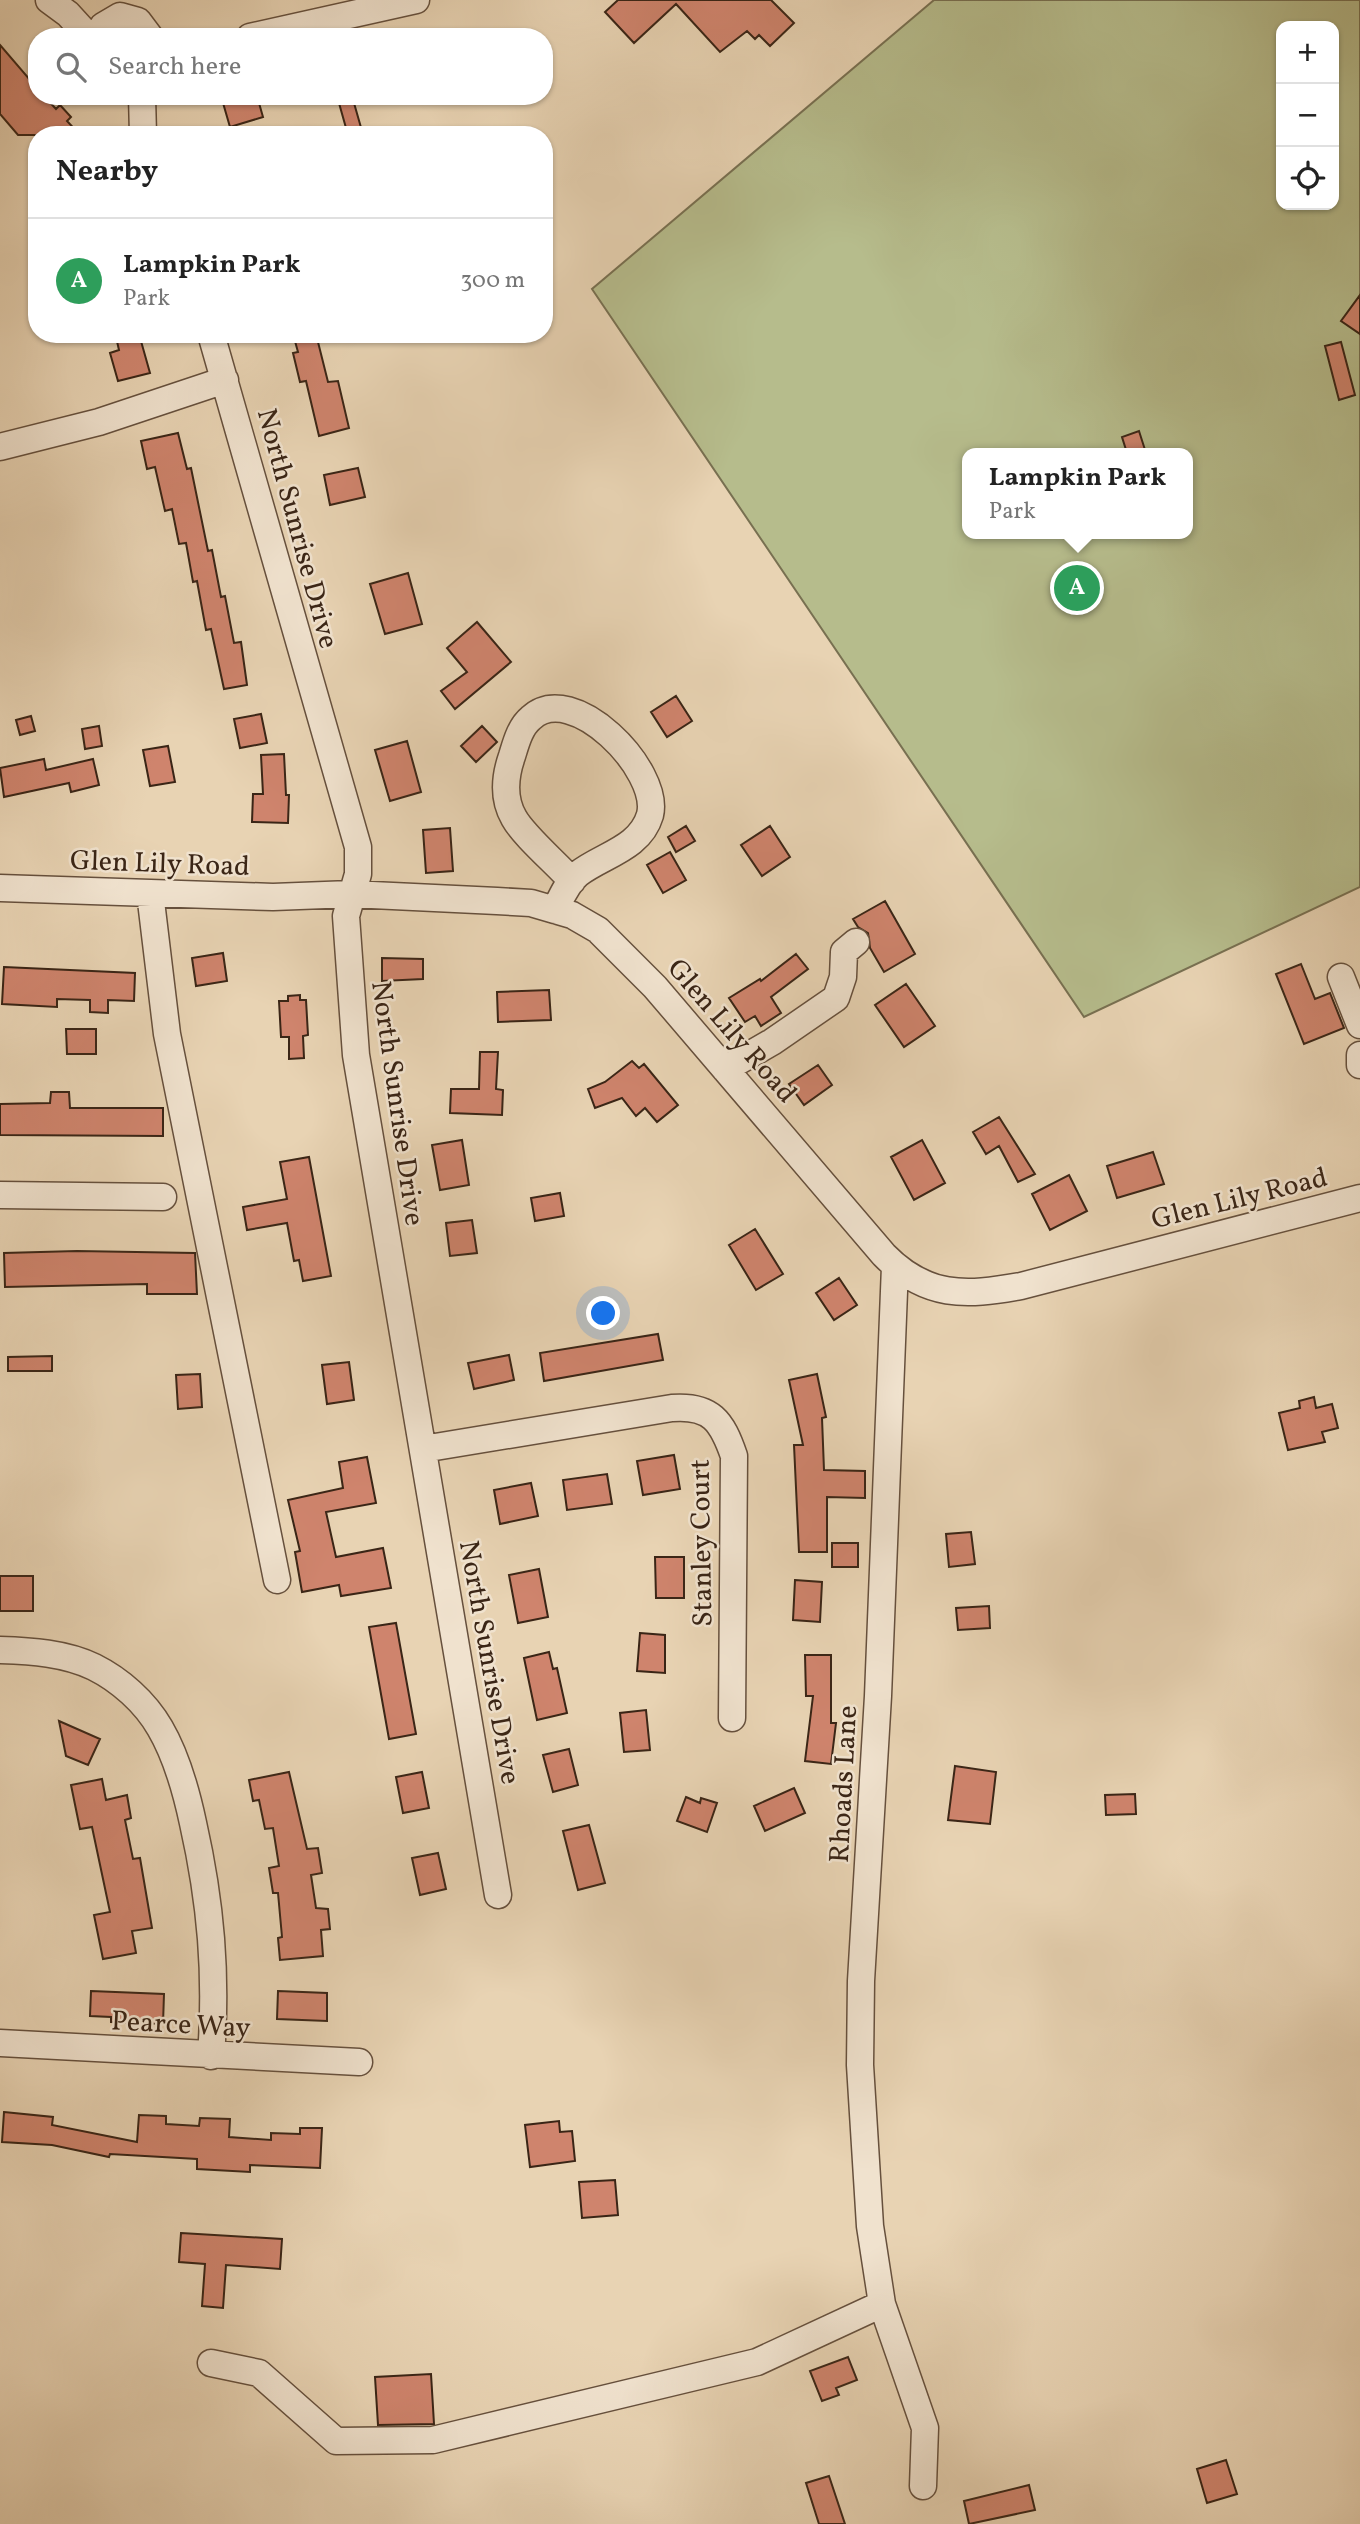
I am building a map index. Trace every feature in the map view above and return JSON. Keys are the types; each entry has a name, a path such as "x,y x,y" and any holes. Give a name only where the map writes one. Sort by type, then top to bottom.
{"street":[{"path":"290,28 416,0"},
{"path":"58,7 129,23"},
{"path":"58,7 80,28"},
{"name":"North Sunrise Drive","path":"214,343 316,707 354,830 360,860 346,916 354,1043 498,1895"},
{"path":"0,447 99,422 225,380"},
{"path":"555,910 572,881 631,843 644,828 650,813 651,796 638,767 590,718 570,711 548,709 532,717 521,731 508,772 507,802 514,819 527,835 572,881"},
{"name":"Glen Lily Road","path":"0,888 273,897 351,894 531,904 572,915 598,930 655,988 895,1266 927,1286 955,1292 987,1292 1360,1198"},
{"path":"150,893 167,1034 277,1580"},
{"path":"725,1069 830,1004 841,987 844,952 856,942"},
{"path":"1341,977 1360,1026"},
{"path":"1360,1055 1360,1065"},
{"path":"0,1195 163,1197"},
{"name":"Rhoads Lane","path":"895,1266 878,1709 860,2037 870,2225 882,2304 925,2428 923,2486"},
{"name":"Stanley Court","path":"423,1449 672,1408 691,1406 707,1412 720,1424 734,1455 732,1718"},
{"path":"0,1650 49,1654 93,1667 138,1700 169,1744 190,1808 212,1933 215,1982 211,2056"},
{"name":"Pearce Way","path":"0,2043 359,2062"},
{"path":"211,2363 259,2373 336,2441 433,2440 757,2362 882,2304"}],"green space":[{"path":"934,0 1360,0 1360,887 1084,1017 592,289"}],"building":[{"path":"618,0 771,0 794,23 770,46 759,35 755,39 747,31 720,52 676,4 634,43 605,12"},
{"path":"0,45 28,78 28,105 52,105 56,109 60,105 71,117 67,121 72,126 28,126 28,135 18,135 0,114"},
{"path":"224,105 260,105 263,117 230,126"},
{"path":"340,105 355,105 361,126 345,126"},
{"path":"1360,295 1360,334 1341,321"},
{"path":"1341,342 1355,395 1339,400 1325,346"},
{"path":"117,343 142,343 150,373 118,381 110,353 119,350"},
{"path":"296,343 318,343 328,382 338,381 349,428 319,436 306,381 300,382 293,353 298,352"},
{"path":"1139,431 1144,448 1125,448 1122,437"},
{"path":"178,433 187,469 191,468 208,551 212,550 221,597 225,596 234,643 241,642 247,685 224,689 211,629 206,630 197,581 193,582 186,543 179,544 172,509 165,511 155,467 147,469 141,441"},
{"path":"358,468 365,497 330,505 324,475"},
{"path":"408,573 422,624 385,634 370,584"},
{"path":"477,622 511,662 455,709 441,691 467,672 447,648"},
{"path":"676,696 692,721 667,737 651,712"},
{"path":"261,714 267,743 240,748 234,719"},
{"path":"31,716 35,731 20,735 16,720"},
{"path":"99,726 102,746 85,749 82,729"},
{"path":"482,726 497,742 476,762 461,746"},
{"path":"407,741 421,792 390,801 375,750"},
{"path":"168,746 175,782 150,786 143,750"},
{"path":"284,754 286,795 289,795 288,823 252,822 253,794 263,794 261,755"},
{"path":"44,759 46,770 93,759 99,785 71,792 69,783 4,797 0,768"},
{"path":"686,826 695,841 676,852 668,837"},
{"path":"770,826 790,857 762,876 741,845"},
{"path":"450,828 453,871 426,873 423,830"},
{"path":"670,852 686,880 663,893 647,865"},
{"path":"885,901 915,954 884,972 870,948 868,933 858,927 853,919"},
{"path":"223,953 227,981 196,986 192,958"},
{"path":"796,954 808,969 771,997 781,1013 761,1026 755,1016 745,1022 729,998 760,979 761,981"},
{"path":"382,958 423,959 423,979 382,981"},
{"path":"1301,964 1315,999 1330,993 1344,1028 1304,1044 1276,974"},
{"path":"4,967 135,973 134,1001 108,1000 108,1013 90,1012 90,1000 57,999 57,1007 2,1004"},
{"path":"906,984 935,1026 904,1047 875,1005"},
{"path":"549,990 551,1020 498,1022 497,992"},
{"path":"300,995 300,1000 306,1000 308,1035 303,1036 304,1058 289,1059 289,1037 281,1037 279,1001 288,1001 288,996"},
{"path":"66,1029 96,1029 96,1054 67,1054"},
{"path":"480,1052 498,1052 496,1089 503,1090 502,1115 450,1113 451,1089 479,1089"},
{"path":"632,1061 639,1068 644,1064 678,1105 657,1122 645,1108 636,1116 622,1098 595,1108 588,1089 605,1082"},
{"path":"818,1065 832,1085 804,1105 789,1084"},
{"path":"51,1092 69,1092 70,1108 163,1108 163,1136 0,1135 0,1104 50,1103"},
{"path":"999,1117 1035,1174 1018,1182 999,1146 986,1154 973,1132"},
{"path":"462,1140 469,1185 440,1190 432,1145"},
{"path":"922,1140 945,1183 914,1200 891,1157"},
{"path":"1153,1152 1164,1184 1117,1198 1107,1166"},
{"path":"309,1157 331,1276 303,1281 299,1260 294,1261 287,1223 247,1230 243,1207 287,1199 280,1162"},
{"path":"1069,1175 1087,1211 1050,1230 1032,1194"},
{"path":"560,1193 564,1216 535,1221 531,1198"},
{"path":"472,1220 477,1253 450,1256 446,1223"},
{"path":"755,1229 783,1274 756,1290 729,1245"},
{"path":"4,1253 195,1253 197,1294 147,1294 147,1284 5,1287"},
{"path":"839,1278 857,1305 834,1320 816,1293"},
{"path":"658,1334 663,1360 544,1381 540,1353"},
{"path":"509,1355 514,1380 474,1389 468,1363"},
{"path":"52,1356 52,1371 8,1371 8,1357"},
{"path":"349,1362 354,1400 327,1404 322,1365"},
{"path":"200,1374 202,1407 178,1409 176,1375"},
{"path":"817,1374 826,1417 822,1418 824,1470 865,1471 865,1498 827,1497 827,1552 799,1552 794,1445 803,1445 789,1380"},
{"path":"1314,1397 1316,1408 1332,1404 1338,1428 1322,1432 1325,1442 1288,1450 1279,1413 1300,1408 1299,1401"},
{"path":"674,1455 680,1489 643,1495 637,1461"},
{"path":"367,1457 376,1503 326,1512 336,1557 383,1548 391,1588 341,1596 339,1585 302,1592 295,1552 300,1551 288,1500 343,1488 339,1462"},
{"path":"607,1474 612,1504 567,1510 563,1480"},
{"path":"531,1483 538,1516 500,1524 494,1490"},
{"path":"971,1532 975,1564 949,1567 946,1534"},
{"path":"832,1543 858,1543 858,1567 832,1567"},
{"path":"655,1557 684,1557 684,1598 656,1598"},
{"path":"539,1569 548,1617 518,1623 509,1575"},
{"path":"0,1576 33,1576 33,1611 0,1611"},
{"path":"795,1580 822,1582 820,1622 793,1620"},
{"path":"989,1606 990,1628 958,1630 956,1608"},
{"path":"396,1623 416,1734 389,1739 369,1627"},
{"path":"640,1633 665,1635 665,1673 637,1671"},
{"path":"549,1652 553,1669 557,1668 567,1713 537,1720 524,1658"},
{"path":"805,1655 831,1655 831,1723 836,1723 831,1764 805,1761 813,1696 806,1696"},
{"path":"646,1710 650,1750 624,1752 620,1713"},
{"path":"59,1721 100,1739 88,1765 66,1756"},
{"path":"569,1749 578,1785 553,1792 543,1755"},
{"path":"955,1766 996,1772 990,1824 948,1820"},
{"path":"289,1772 307,1849 318,1848 322,1873 311,1875 316,1908 328,1909 330,1929 321,1930 323,1956 280,1960 278,1938 282,1937 278,1893 273,1893 269,1868 279,1866 273,1828 265,1829 259,1800 253,1801 249,1780"},
{"path":"422,1772 429,1808 403,1813 396,1777"},
{"path":"102,1779 106,1800 127,1795 131,1818 125,1820 133,1859 140,1858 152,1928 132,1931 136,1953 103,1959 94,1915 110,1912 92,1827 80,1829 71,1785"},
{"path":"794,1788 805,1813 765,1831 754,1806"},
{"path":"1135,1794 1136,1814 1106,1815 1105,1795"},
{"path":"686,1797 700,1803 701,1798 717,1803 707,1832 677,1821"},
{"path":"589,1825 605,1883 578,1890 563,1831"},
{"path":"438,1853 446,1889 420,1895 412,1858"},
{"path":"91,1991 164,1994 163,2024 111,2022 111,2017 90,2016"},
{"path":"278,1991 327,1993 327,2021 277,2019"},
{"path":"4,2112 53,2117 52,2125 137,2142 139,2115 166,2116 166,2124 199,2126 200,2118 230,2119 229,2137 271,2140 271,2133 300,2134 300,2128 322,2128 320,2168 250,2165 250,2172 197,2169 197,2159 110,2154 109,2157 52,2145 2,2142"},
{"path":"559,2121 560,2132 572,2131 575,2161 530,2167 525,2125"},
{"path":"615,2180 618,2215 582,2218 579,2182"},
{"path":"181,2233 282,2239 280,2269 226,2265 223,2308 202,2306 205,2264 179,2262"},
{"path":"848,2357 857,2380 836,2388 839,2395 822,2401 810,2371"},
{"path":"431,2374 434,2424 378,2425 375,2377"},
{"path":"1226,2460 1237,2494 1207,2503 1197,2469"},
{"path":"829,2476 845,2524 819,2524 806,2483"},
{"path":"1029,2485 1035,2510 969,2524 964,2501"}],"place":[{"name":"Lampkin Park","path":"1077,588"}]}
